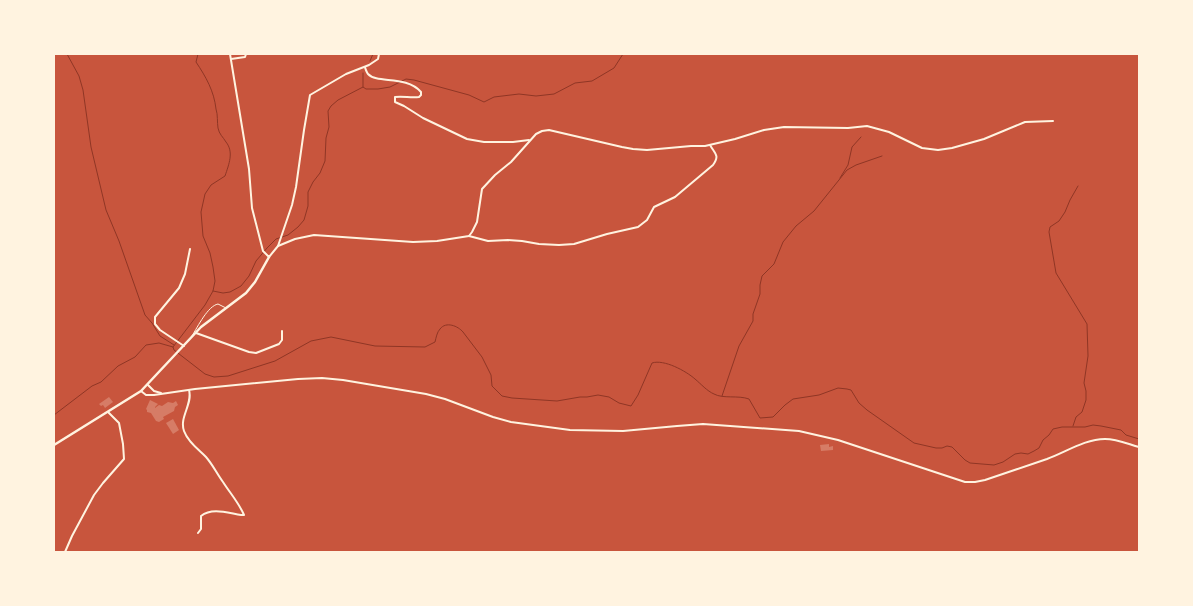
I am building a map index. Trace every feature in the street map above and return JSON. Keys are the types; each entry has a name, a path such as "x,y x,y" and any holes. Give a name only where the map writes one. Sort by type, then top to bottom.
{"street":[{"path":"230,54 249,169 252,208 263,251 267,256"},
{"path":"231,59 245,57 246,54"},
{"path":"278,246 296,187 310,95 346,74 369,65 378,59 379,54"},
{"path":"364,67 368,74 374,78 399,80 418,88 421,92 419,98 400,96 395,97 395,102 467,139 484,142 531,140"},
{"path":"469,236 477,222 482,188 511,162 536,134 542,131 550,130 632,149 660,149 705,146 784,126 848,128 867,126 889,132 922,148 938,150 984,139 1025,122 1053,121"},
{"path":"54,445 140,392 148,385 196,332 246,293 255,282 267,256 278,246 295,239 314,236 413,242 437,241 469,236 488,241 508,240 539,244 574,244 638,227 648,220 654,207 675,197 713,165 717,160 717,156 710,145"},
{"path":"183,346 160,330 155,324 155,317 179,288 185,274 190,249"},
{"path":"196,332 256,353 280,344 282,331"},
{"path":"140,392 154,395 298,379 332,378 426,394 450,400 503,420 556,428 623,431 703,424 798,431 838,440 965,482 985,480 1075,447 1100,440 1114,440 1139,447"},
{"path":"148,385 154,391 161,394"},
{"path":"189,390 190,401 183,421 183,429 195,448 214,468 244,515 221,511 207,512 201,516 202,529 198,533"},
{"path":"65,552 94,495 124,459 119,423 108,412"}],"lane":[{"path":"190,338 203,317 214,305 218,304 226,308"}],"building":[{"path":"109,397 113,402 105,408 99,404"},
{"path":"150,400 158,404 155,408 168,402 173,403 176,401 178,405 174,411 163,417 164,419 159,422 156,421 151,413 147,412 146,409"},
{"path":"173,419 179,430 173,434 166,423"},
{"path":"829,444 829,447 833,446 833,450 821,451 820,445"}],"waterway":[{"path":"67,54 79,76 83,90 91,147 106,210 145,315 160,336 174,345"},
{"path":"173,347 205,305 213,291 215,281 213,267 203,236 201,212 205,194 211,185 225,176 230,158 230,150 220,134 217,111 211,90 196,62 198,54"},
{"path":"370,61 373,54"},
{"path":"213,291 230,292 241,286 249,276 256,261 267,248 276,239 288,235 304,220 308,206 308,192 325,161 326,138 329,127 328,111 338,100 363,87 366,89 390,87 406,79 469,95 484,102 494,97 519,94 536,96 554,94 575,83 592,81 614,68 623,54"},
{"path":"363,73 363,87"},
{"path":"840,178 848,165 852,147 861,137"},
{"path":"722,396 739,346 753,321 753,314 760,294 762,276 774,264 783,242 796,226 814,211 847,170 882,156"},
{"path":"1073,426 1076,417 1082,412 1086,400 1084,383 1088,356 1087,324 1056,273 1049,232 1050,227 1059,221 1065,212 1078,186"},
{"path":"54,415 92,386 101,382 118,366 135,357 146,345 159,343 173,347 174,350 205,374 214,377 228,376 275,361 311,341 331,337 375,346 425,347 435,342 439,330 445,325 449,325 461,330 482,357 491,375 492,386 502,396 512,398 557,401 598,395 609,397 619,403 631,406 652,363 657,362 681,369 709,391 718,395 749,399 760,418 773,417 793,399 819,395 838,388 851,390 859,403 867,410 914,443 936,448 952,447 970,463 994,465 1003,462 1015,454 1028,454 1039,448 1043,440 1053,429 1062,427 1101,426 1121,430 1126,435 1139,439"}]}
